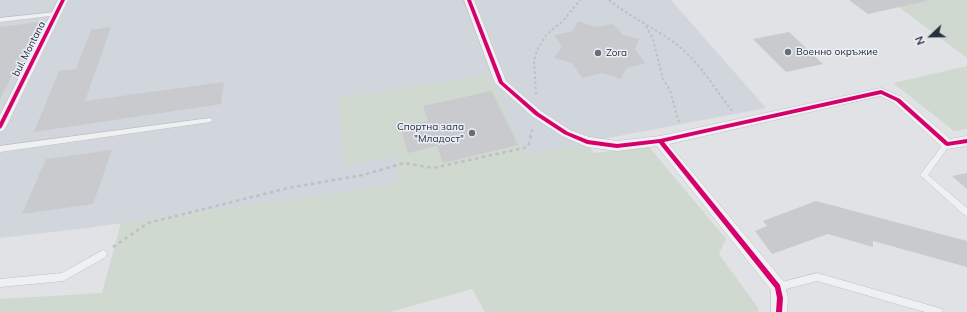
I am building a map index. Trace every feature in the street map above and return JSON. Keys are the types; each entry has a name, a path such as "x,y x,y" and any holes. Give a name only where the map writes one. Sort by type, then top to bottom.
{"street":[{"name":"bul. Montana","path":"0,127 4,112 63,0"},
{"path":"469,0 501,83 536,114 566,133 580,139 618,146 660,141 880,92 898,100 947,144 967,140"},
{"path":"660,141 778,287 780,298 779,312"}],"lane":[{"path":"0,20 56,14"},
{"path":"0,148 210,120"},
{"path":"947,144 924,175 967,213"},
{"path":"0,283 63,277 103,254"},
{"path":"778,287 817,277 940,312"}],"path":[{"path":"103,254 148,223 155,221 288,188 363,175 404,163 433,168 528,147 536,114 534,61 537,50 547,34 563,21 580,0"},
{"path":"609,0 646,26 670,39 691,57 718,95 742,123"},
{"path":"646,26 656,52 665,85 670,90 683,136"}],"shaded area":[{"path":"0,0 671,0 766,108 603,139 399,184 87,228 0,238"},
{"path":"930,0 967,0 967,58 899,7"},
{"path":"967,66 967,129 954,131 893,83"},
{"path":"480,76 489,76 526,155 587,143 594,153 649,147 726,239 719,254 758,308 758,312 485,312 472,289 390,312 0,312 0,299 102,293 121,223 399,184 395,156 343,165 339,98"}],"building":[{"path":"849,0 927,0 927,1 868,14"},
{"name":"Zora","path":"578,21 595,27 613,24 623,35 639,39 635,49 645,63 626,68 621,79 603,73 582,78 572,63 554,58 562,47 554,35 573,31"},
{"path":"39,22 0,99 0,27"},
{"path":"111,27 85,101 224,82 221,104 34,132 59,71 76,69 91,30"},
{"name":"Военно окръжие","path":"789,32 823,64 786,72 753,39"},
{"name":"Спортна зала \"Младост\"","path":"492,91 518,145 443,163 437,146 408,153 400,126 428,121 423,106"},
{"path":"112,150 93,204 22,214 46,159"},
{"path":"967,173 967,189 952,176"},
{"path":"816,201 967,241 967,267 873,241 873,247 828,234 772,254 755,231 767,226 763,221"}],"cycle path":[{"path":"0,127 63,0"},
{"path":"469,0 501,83 537,114 566,133 587,142 617,146 660,141 881,92 898,100 947,144 967,141"},
{"path":"660,141 778,287 780,298 779,312"}],"place":[{"name":"Военно окръжие","path":"788,52"},
{"name":"Zora","path":"598,53"},
{"name":"Спортна зала \"Младост\"","path":"472,133"}]}
